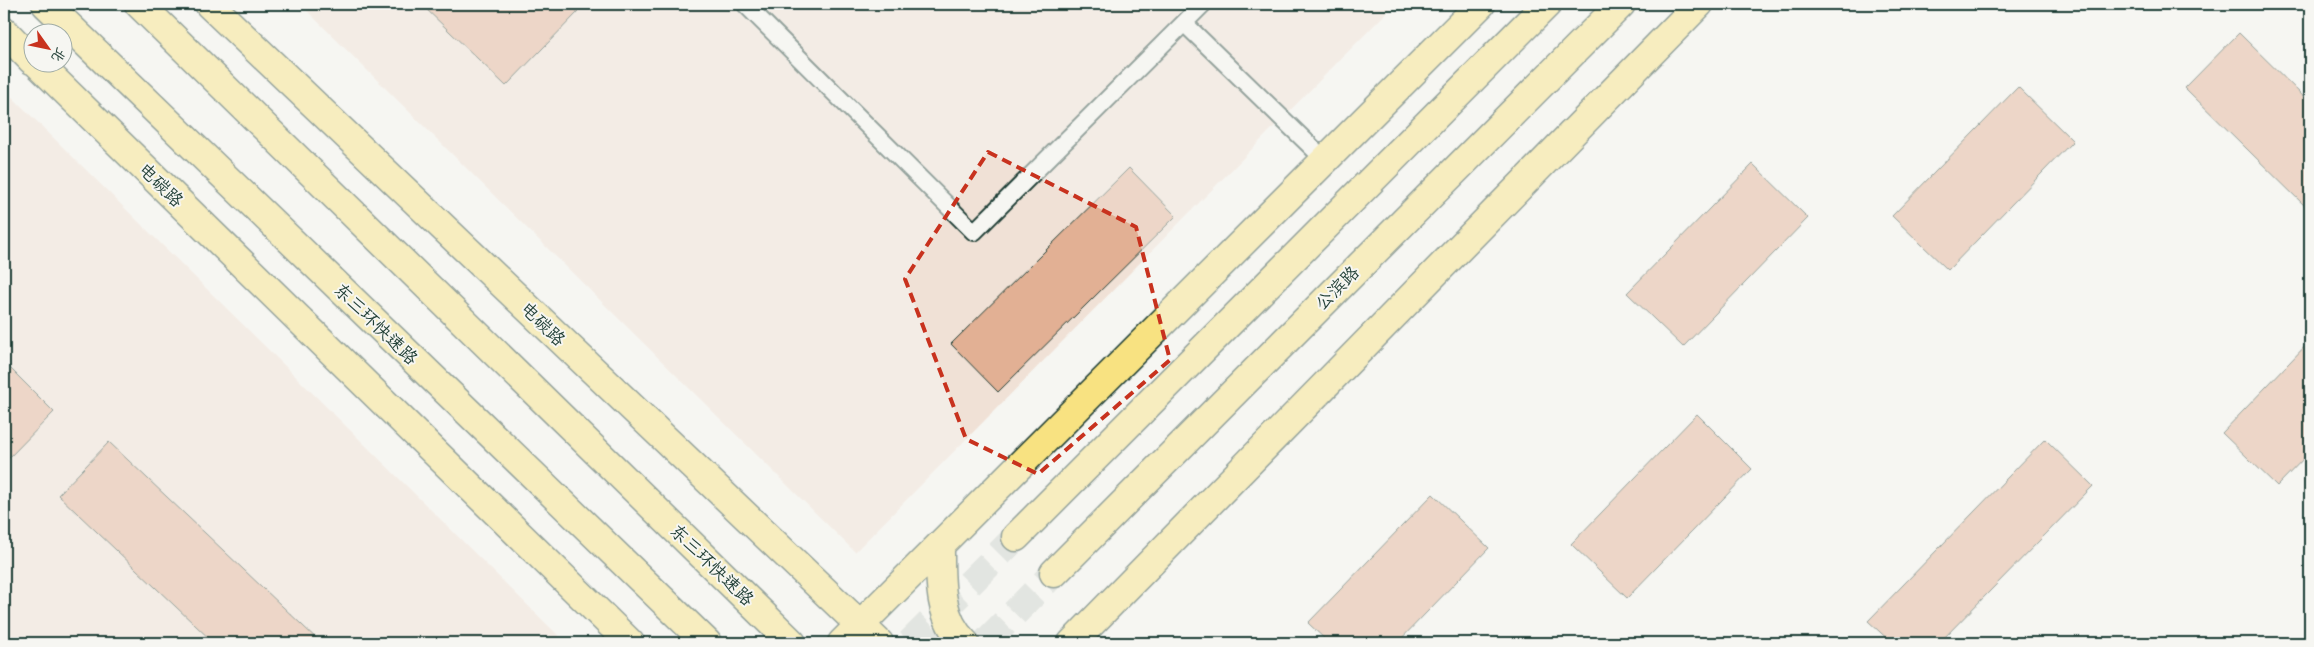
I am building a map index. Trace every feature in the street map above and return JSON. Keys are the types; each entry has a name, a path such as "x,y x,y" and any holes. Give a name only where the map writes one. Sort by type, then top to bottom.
{"highway":[{"name":"东三环快速路","path":"46,4 707,643"},
{"name":"东三环快速路","path":"139,4 792,643"},
{"name":"电碳路","path":"209,4 860,637"},
{"path":"860,637 940,545 1481,4"},
{"path":"1016,537 1547,4"},
{"name":"公滨路","path":"1054,573 1621,4"},
{"path":"1072,643 1699,4"},
{"path":"4,32 22,50"},
{"name":"电碳路","path":"46,72 630,643"},
{"path":"940,545 941,593 947,616 966,643"}],"lane":[{"path":"745,4 974,232 1203,4"},
{"path":"1184,23 1324,160"}],"highlighted area":[{"path":"988,152 1136,227 1170,360 1038,474 966,439 905,279"}],"shaded area":[{"path":"300,4 1395,4 855,552"},
{"path":"4,89 566,643 4,643"}],"building":[{"path":"421,4 569,4 578,12 506,86"},
{"path":"2239,33 2310,103 2310,211 2185,88"},
{"path":"2018,87 2073,141 1948,270 1892,216"},
{"path":"1753,164 1808,218 1683,347 1627,293"},
{"path":"1129,168 1176,216 998,392 951,344"},
{"path":"2310,341 2310,452 2277,486 2222,433"},
{"path":"4,362 54,412 4,463"},
{"path":"1697,414 1752,469 1627,598 1571,544"},
{"path":"2045,439 2093,486 1939,643 1892,643 1868,621"},
{"path":"109,442 321,643 214,643 58,495"},
{"path":"1433,494 1489,548 1397,643 1329,643 1308,623"}],"tunnel":[{"path":"910,643 1016,537"},
{"path":"985,643 1054,573"}]}
